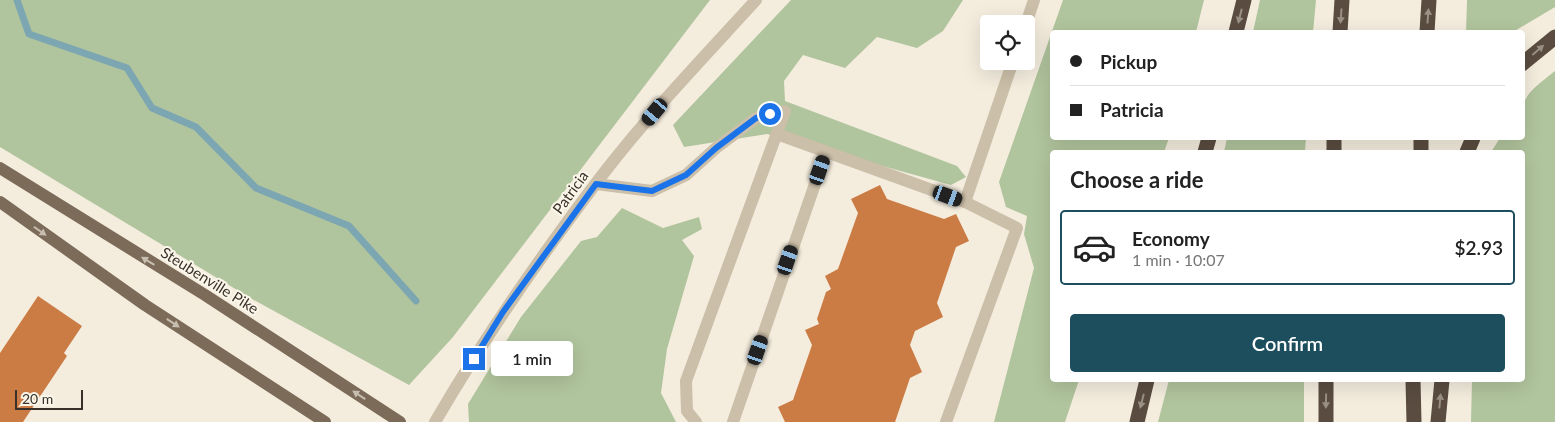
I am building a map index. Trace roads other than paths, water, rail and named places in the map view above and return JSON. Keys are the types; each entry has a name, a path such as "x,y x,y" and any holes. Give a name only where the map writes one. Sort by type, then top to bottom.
{"highway":[{"path":"1236,30 1244,0"},
{"path":"1340,30 1342,0"},
{"path":"1427,30 1429,0"},
{"path":"1525,62 1555,37"},
{"path":"1137,422 1147,382"},
{"path":"1326,382 1326,422"},
{"path":"1413,382 1414,422"},
{"path":"1438,422 1442,382"}],"main road":[{"name":"Steubenville Pike","path":"0,168 205,295 400,422"},
{"path":"0,202 145,305 326,422"}],"street":[{"name":"Patricia","path":"435,422 503,312 596,184 681,82 756,0"},
{"path":"1029,15 1034,0"},
{"path":"965,202 1010,70"},
{"path":"596,184 652,191 686,175 716,148 756,118 785,111 686,381 687,412 696,422"},
{"path":"776,134 965,202 1017,228 946,422"},
{"path":"733,422 826,152"}],"waterway":[{"path":"17,0 29,34 127,68 152,108 196,127 256,188 349,226 416,301"}]}
